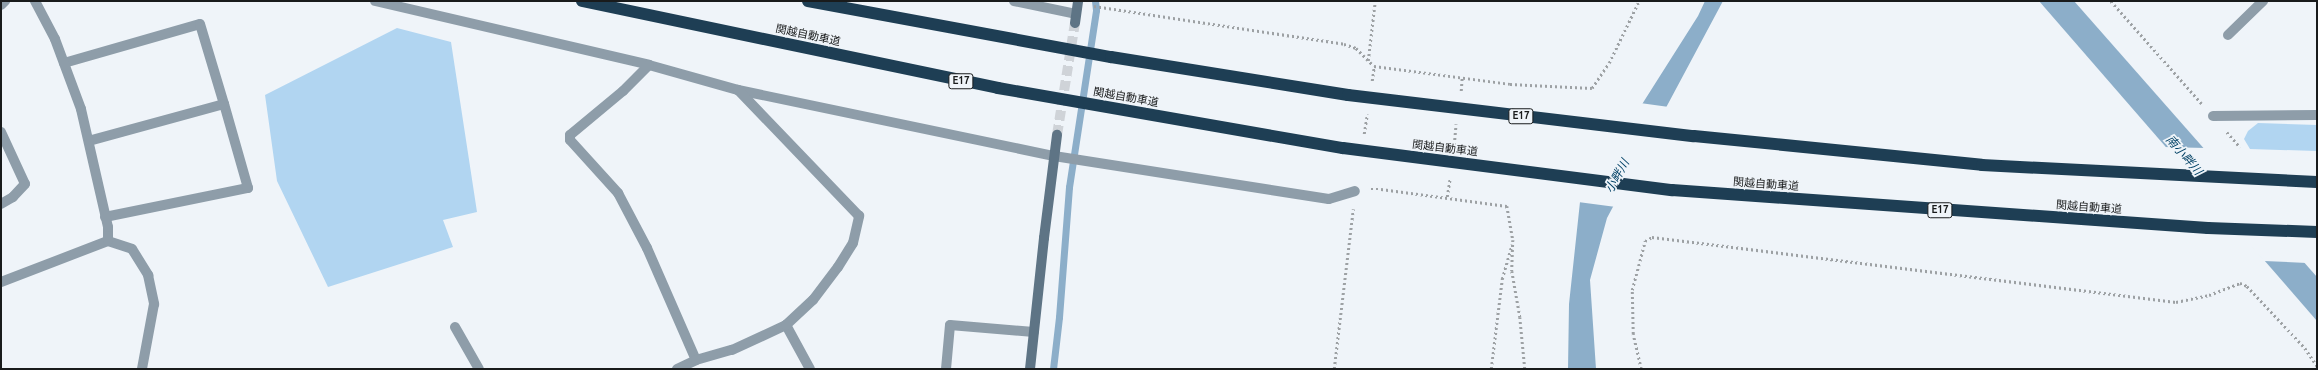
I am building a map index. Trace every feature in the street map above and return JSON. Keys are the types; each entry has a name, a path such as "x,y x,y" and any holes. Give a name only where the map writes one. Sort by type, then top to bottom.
{"highway":[{"name":"関越自動車道","path":"582,1 998,88 1343,148 1672,190 2208,228 2311,232"},
{"name":"E17","path":"808,1 1110,57 1348,95 1694,136 1982,165 2317,182"}],"street":[{"path":"1,5 5,1"},
{"path":"35,1 55,39 81,108 105,217 108,242"},
{"path":"375,1 649,65 738,90 1054,156 1329,199 1355,191"},
{"path":"1014,1 1077,10"},
{"path":"2228,35 2263,1"},
{"path":"64,63 200,24 248,188 105,217"},
{"path":"649,65 623,91 570,135 570,140 618,193 647,248 696,360"},
{"path":"677,369 696,360 732,350 786,325 813,300 838,267 853,243 859,216 738,90"},
{"path":"89,141 224,104"},
{"path":"2213,116 2317,115"},
{"path":"1,132 5,149 25,184 13,197 1,204"},
{"path":"1030,369 1057,135"},
{"path":"1,282 108,242 132,249 148,275 154,304 142,369"},
{"path":"786,325 810,369"},
{"path":"946,369 950,325 1034,332"},
{"path":"455,327 479,369"}],"path":[{"path":"1368,61 1375,1"},
{"path":"1077,10 1344,44 1356,48 1374,66 1536,86 1592,88 1609,63 1640,1"},
{"path":"2111,1 2213,116"},
{"path":"1371,89 1374,66"},
{"path":"1460,93 1462,78"},
{"path":"1363,136 1367,112"},
{"path":"1453,152 1457,122"},
{"path":"1447,197 1450,174"},
{"path":"1334,369 1355,191 1381,189 1508,206 1513,240 1512,271 1520,317 1525,369"},
{"path":"1641,369 1633,334 1632,290 1645,241 1652,237 2176,302 2209,296 2240,283 2247,286 2305,348 2317,366"},
{"path":"1491,369 1502,278 1513,240"}],"shaded area":[{"path":"397,28 451,42 477,212 443,220 453,247 328,287 277,181 265,95"},
{"path":"2258,123 2317,125 2317,151 2250,149 2244,139 2248,131"}],"water":[{"name":"小畔川","path":"1705,1 1723,1 1607,218 1590,280 1596,369 1568,369 1569,304 1580,202 1698,16"},
{"name":"南小畔川","path":"2039,1 2074,1 2317,277 2317,321"}],"pier":[{"path":"1640,103 1669,107 1616,207 1578,202"},
{"path":"2163,147 2206,148 2307,263 2264,261"}],"waterway":[{"path":"1053,369 1059,317 1069,187 1096,10 1095,1"}],"tunnel":[{"path":"1057,135 1075,23"}]}
